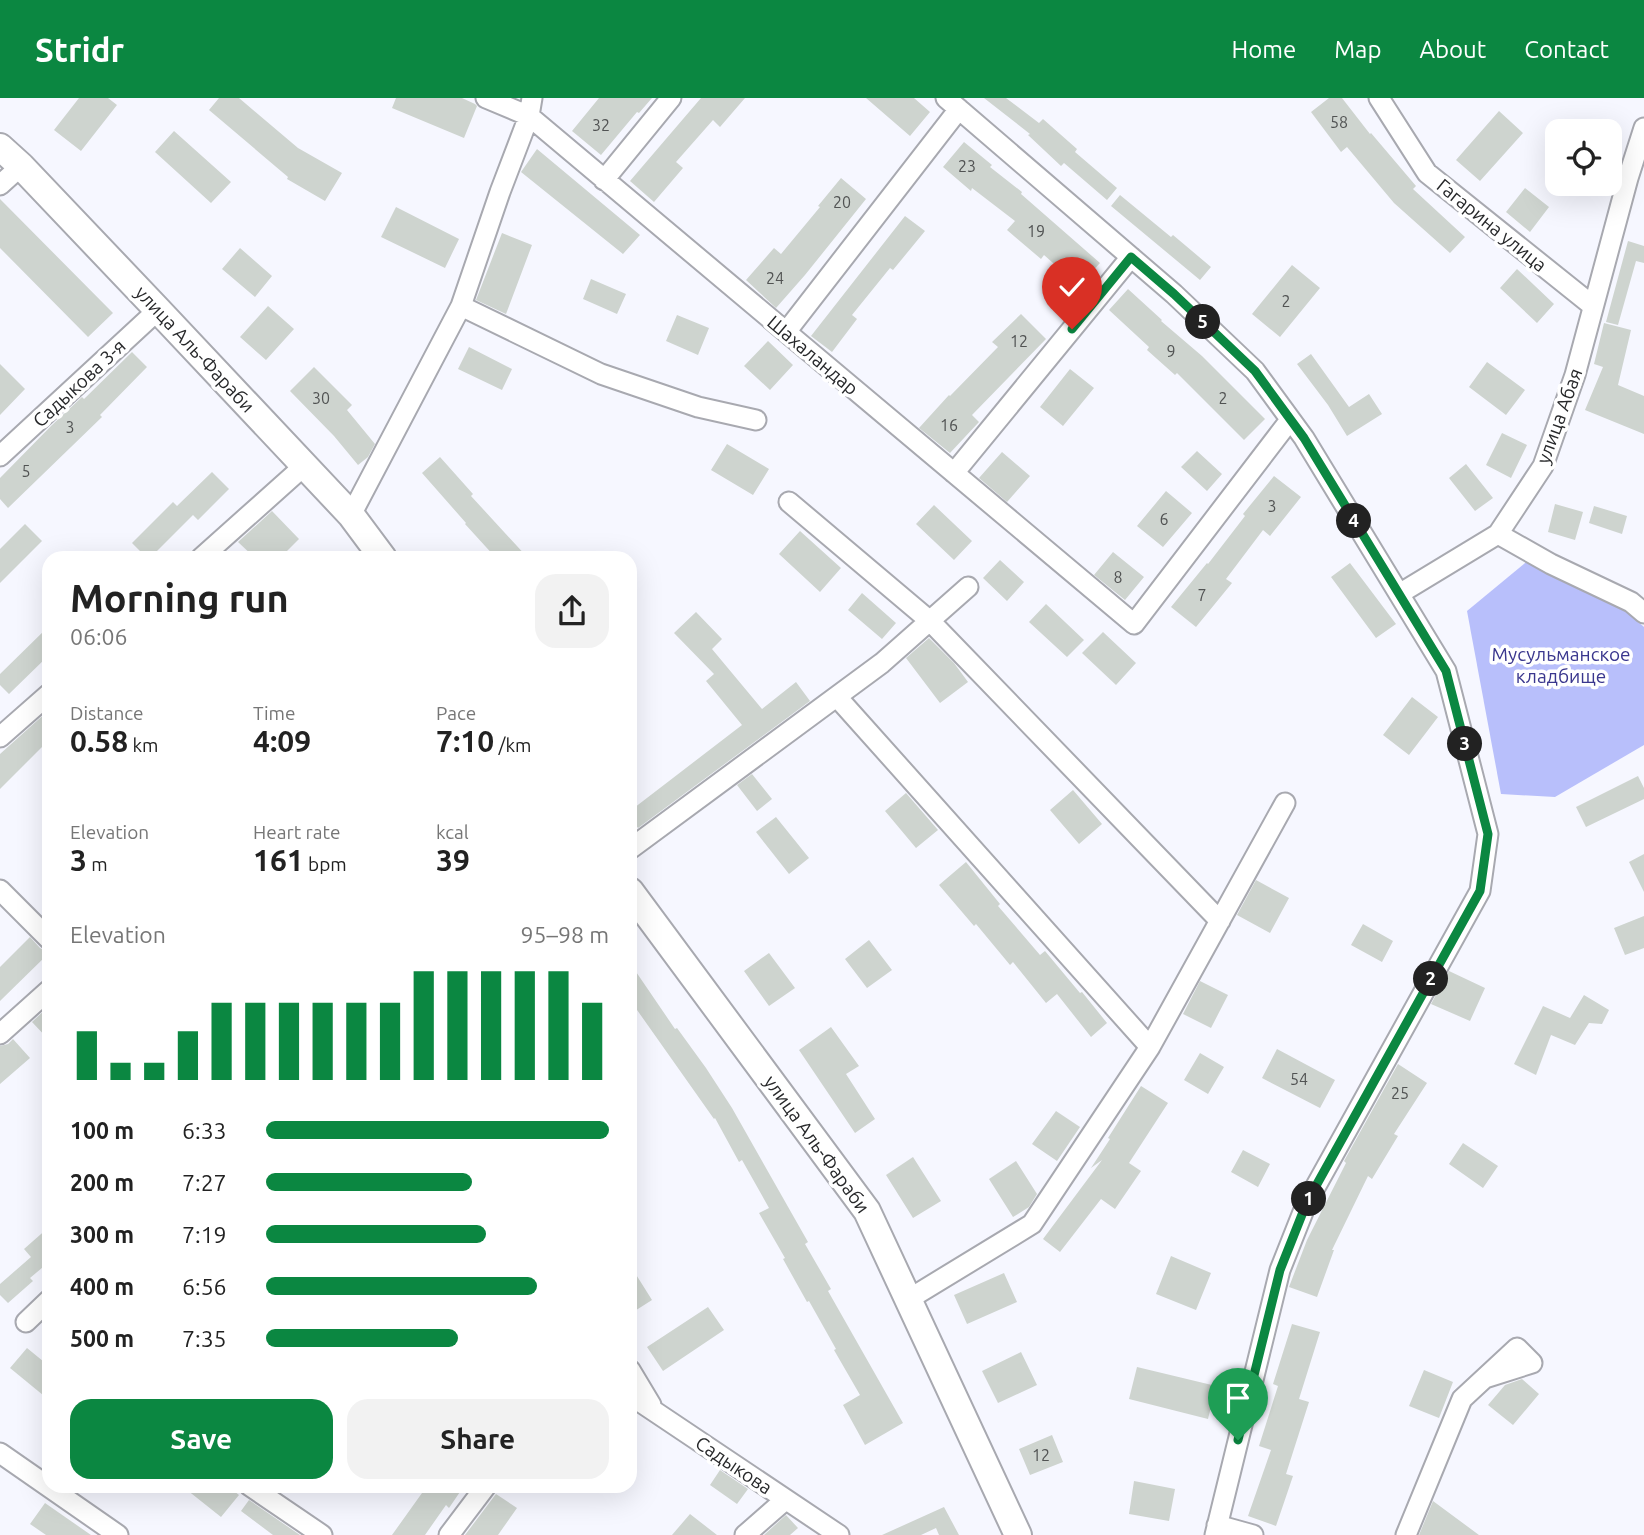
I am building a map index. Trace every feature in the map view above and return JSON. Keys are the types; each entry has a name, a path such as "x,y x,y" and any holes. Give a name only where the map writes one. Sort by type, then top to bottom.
{"main road":[{"name":"улица Аль-Фараби","path":"0,147 351,515 378,551"},
{"name":"улица Аль-Фараби","path":"637,900 867,1211 1018,1535"}],"street":[{"name":"Шахаландар","path":"486,98 531,107 604,180 1135,624 1290,420"},
{"path":"604,180 671,98"},
{"name":"Гагарина улица","path":"1379,98 1427,173 1594,306"},
{"path":"786,332 952,103 1174,294 1255,371 1304,438 1446,671 1488,834 1480,891 1307,1202 1280,1270 1216,1530 1252,1535"},
{"path":"351,515 461,306 531,107"},
{"name":"улица Абая","path":"1399,594 1498,534 1543,466 1575,375 1644,128"},
{"path":"0,186 20,166"},
{"path":"954,472 1131,257"},
{"path":"461,306 601,374 698,407 756,420"},
{"name":"Садыкова 3-я","path":"0,456 158,310"},
{"path":"209,551 304,466"},
{"path":"789,502 930,621 1220,921"},
{"path":"1498,534 1551,564 1631,602 1644,613"},
{"path":"637,844 882,663 968,587"},
{"path":"837,696 1150,1047"},
{"path":"0,737 42,700"},
{"path":"909,1299 1032,1224 1150,1047 1285,803"},
{"path":"0,890 42,932"},
{"path":"0,1034 42,996"},
{"path":"26,1322 42,1307"},
{"path":"1406,1535 1462,1399 1485,1378"},
{"path":"637,1381 656,1412"},
{"name":"Садыкова","path":"637,1400 839,1535"},
{"path":"1,1455 42,1483"},
{"path":"57,1493 118,1535"},
{"path":"260,1493 322,1535"},
{"path":"449,1535 481,1493"},
{"path":"744,1535 785,1500"}],"green space":[{"name":"Мусульманское кладбище","path":"1530,559 1583,573 1644,627 1644,745 1555,797 1501,794 1467,611"}],"building":[{"path":"79,98 108,98 117,105 81,151 54,130"},
{"path":"219,98 239,98 298,148 342,173 325,201 287,179 288,177 209,110"},
{"path":"396,98 462,98 477,106 464,138 392,108"},
{"path":"599,98 652,98 601,155 572,131"},
{"path":"701,98 745,98 720,127 713,120 676,162 683,168 654,202 630,181"},
{"path":"866,98 914,98 930,112 910,136"},
{"path":"984,98 1006,98 1039,123 1043,119 1077,149 1075,152 1117,188 1107,200 1064,163 1061,166 1028,135 1030,134"},
{"path":"1329,98 1342,98 1416,186 1413,189 1465,237 1450,253 1394,203 1347,147 1341,152 1311,112"},
{"path":"1499,111 1523,133 1480,181 1456,160"},
{"path":"174,131 231,182 211,203 155,152"},
{"path":"964,142 1100,263 1079,286 1044,255 1041,259 1007,230 1015,221 972,188 971,191 943,167"},
{"path":"537,149 640,235 623,254 521,172"},
{"path":"841,178 866,199 776,308 746,280 774,248 781,254"},
{"path":"1525,188 1549,207 1530,232 1506,212"},
{"path":"1120,195 1211,267 1200,280 1111,206"},
{"path":"0,199 113,313 88,337 0,248"},
{"path":"396,207 459,239 445,268 381,237"},
{"path":"905,216 925,231 893,270 890,268 852,315 857,319 832,352 811,336"},
{"path":"502,233 532,245 506,314 476,300"},
{"path":"1628,241 1644,246 1644,263 1636,261 1618,325 1606,322"},
{"path":"240,248 272,276 255,297 222,269"},
{"path":"1292,265 1320,288 1280,337 1252,314"},
{"path":"1517,269 1554,304 1537,323 1500,288"},
{"path":"591,279 626,294 617,314 583,299"},
{"path":"1128,289 1202,356 1265,419 1244,440 1177,373 1175,375 1147,350 1149,347 1109,310"},
{"path":"268,306 294,329 266,360 240,337"},
{"path":"1021,314 1046,339 972,415 979,422 950,453 919,428 998,347 992,342"},
{"path":"677,315 709,328 698,355 666,341"},
{"path":"1604,323 1631,330 1618,385 1644,396 1644,434 1585,410 1603,367 1594,364"},
{"path":"768,341 793,365 770,390 744,366"},
{"path":"469,347 512,369 502,390 458,369"},
{"path":"132,352 147,367 100,415 102,417 8,508 0,499 0,478 52,425 82,397 84,399"},
{"path":"1311,354 1349,407 1369,394 1382,414 1347,436 1297,364"},
{"path":"1487,362 1525,390 1506,415 1469,387"},
{"path":"0,364 25,389 0,415"},
{"path":"314,367 352,405 347,410 375,444 368,457 358,465 290,391"},
{"path":"1070,369 1094,388 1063,426 1040,407"},
{"path":"1502,433 1527,445 1511,478 1486,465"},
{"path":"727,444 769,469 753,495 711,470"},
{"path":"1197,451 1222,474 1207,491 1181,467"},
{"path":"1002,452 1030,476 1007,502 979,478"},
{"path":"440,457 473,494 471,496 522,551 490,551 422,473"},
{"path":"1466,464 1493,498 1475,511 1449,478"},
{"path":"212,472 229,489 198,520 193,515 157,551 140,551 132,543 173,502 177,506"},
{"path":"1274,476 1301,497 1270,536 1263,530 1226,579 1232,583 1196,627 1171,607 1208,564"},
{"path":"1166,491 1192,513 1163,547 1137,526"},
{"path":"1555,504 1583,512 1575,540 1548,532"},
{"path":"934,505 972,541 954,560 916,524"},
{"path":"1594,506 1627,516 1622,534 1589,523"},
{"path":"272,511 299,539 287,551 248,551 238,542"},
{"path":"25,524 42,541 0,583 0,549"},
{"path":"800,531 841,568 820,592 779,554"},
{"path":"1113,552 1144,577 1125,600 1094,575"},
{"path":"1000,560 1024,582 1007,601 983,578"},
{"path":"1350,563 1396,624 1376,638 1331,577"},
{"path":"862,593 896,623 882,639 848,610"},
{"path":"1046,604 1084,640 1067,657 1029,622"},
{"path":"696,612 722,639 712,649 762,709 796,682 810,701 638,828 637,806 742,725 706,681 714,674 674,633"},
{"path":"1103,632 1136,663 1116,685 1082,653"},
{"path":"42,633 42,662 9,694 0,685 0,674"},
{"path":"929,638 954,663 968,682 940,703 906,658"},
{"path":"1412,697 1438,717 1409,755 1383,735"},
{"path":"42,716 42,747 0,789 0,754"},
{"path":"752,774 772,799 757,811 737,785"},
{"path":"1638,776 1644,788 1644,799 1586,827 1576,807"},
{"path":"1073,790 1102,824 1079,844 1050,810"},
{"path":"906,793 938,830 916,848 885,811"},
{"path":"776,817 809,858 789,874 756,832"},
{"path":"1644,854 1644,892 1629,862"},
{"path":"966,862 1000,904 998,906 1040,955 1045,951 1107,1023 1091,1037 1057,994 1046,1003 1013,962 1010,965 939,885"},
{"path":"1256,880 1289,898 1270,933 1237,915"},
{"path":"1644,916 1644,948 1625,955 1614,928"},
{"path":"1363,924 1393,941 1382,962 1351,945"},
{"path":"30,937 42,949 42,960 0,1001 0,967"},
{"path":"869,940 892,970 867,988 845,959"},
{"path":"769,953 795,988 769,1006 744,971"},
{"path":"1449,971 1485,988 1470,1021 1431,1004"},
{"path":"637,973 732,1108 808,1242 805,1244 831,1289 828,1291 903,1423 865,1445 843,1405 860,1395 759,1213 769,1208 742,1160 739,1162 714,1119 637,1010"},
{"path":"1200,981 1228,995 1211,1028 1183,1014"},
{"path":"1584,995 1609,1010 1602,1024 1589,1023 1575,1045 1551,1035 1536,1075 1514,1064 1543,1006 1570,1018"},
{"path":"42,1013 42,1033 32,1022"},
{"path":"831,1027 859,1066 846,1074 875,1119 855,1133 799,1050"},
{"path":"13,1039 30,1058 0,1084 0,1046"},
{"path":"1277,1049 1335,1080 1320,1108 1262,1078"},
{"path":"1200,1053 1224,1067 1208,1094 1184,1080"},
{"path":"1398,1064 1427,1083 1394,1134 1398,1136 1372,1179 1368,1176 1332,1250 1317,1297 1289,1287 1307,1240 1346,1163 1344,1161"},
{"path":"1141,1086 1168,1103 1129,1163 1141,1171 1115,1209 1101,1199 1060,1252 1043,1239 1102,1160 1091,1168"},
{"path":"1056,1111 1080,1127 1057,1161 1032,1144"},
{"path":"1463,1143 1498,1166 1483,1188 1449,1164"},
{"path":"1243,1150 1270,1164 1258,1187 1231,1172"},
{"path":"913,1157 941,1201 913,1218 886,1175"},
{"path":"1016,1161 1037,1194 1029,1207 1013,1217 989,1179"},
{"path":"42,1233 42,1268 30,1278 33,1281 8,1303 0,1295 0,1284 31,1257 24,1249"},
{"path":"1171,1256 1211,1273 1196,1310 1156,1294"},
{"path":"1004,1273 1017,1302 967,1324 954,1295"},
{"path":"637,1276 652,1300 637,1310"},
{"path":"708,1307 724,1330 663,1371 647,1347"},
{"path":"1292,1324 1320,1332 1299,1399 1309,1402 1286,1474 1293,1476 1276,1526 1248,1516 1271,1450 1259,1446 1278,1386 1273,1384"},
{"path":"27,1348 42,1360 42,1394 10,1368"},
{"path":"1021,1352 1037,1385 998,1403 982,1371"},
{"path":"1137,1367 1216,1386 1208,1419 1129,1399"},
{"path":"1424,1370 1453,1382 1439,1418 1409,1406"},
{"path":"1522,1379 1539,1394 1513,1425 1488,1405 1505,1385"},
{"path":"1052,1435 1063,1462 1030,1475 1019,1449"},
{"path":"720,1470 748,1489 737,1504 710,1485"},
{"path":"1134,1481 1175,1489 1169,1521 1129,1514"},
{"path":"191,1493 237,1493 239,1495 221,1517"},
{"path":"422,1493 459,1493 449,1508 446,1505 425,1535 392,1535"},
{"path":"496,1494 517,1508 498,1535 465,1535"},
{"path":"249,1500 300,1535 273,1535 241,1511"},
{"path":"1433,1501 1479,1535 1419,1535"},
{"path":"45,1503 91,1535 46,1535 30,1524"},
{"path":"944,1507 959,1535 939,1535 936,1528 921,1535 882,1535"},
{"path":"690,1514 717,1535 672,1535"},
{"path":"786,1515 798,1528 790,1535 764,1535"}],"route":[{"path":"1072,329 1131,257 1255,371 1304,438 1446,671 1488,834 1480,891 1307,1202 1280,1270 1238,1440"}]}
